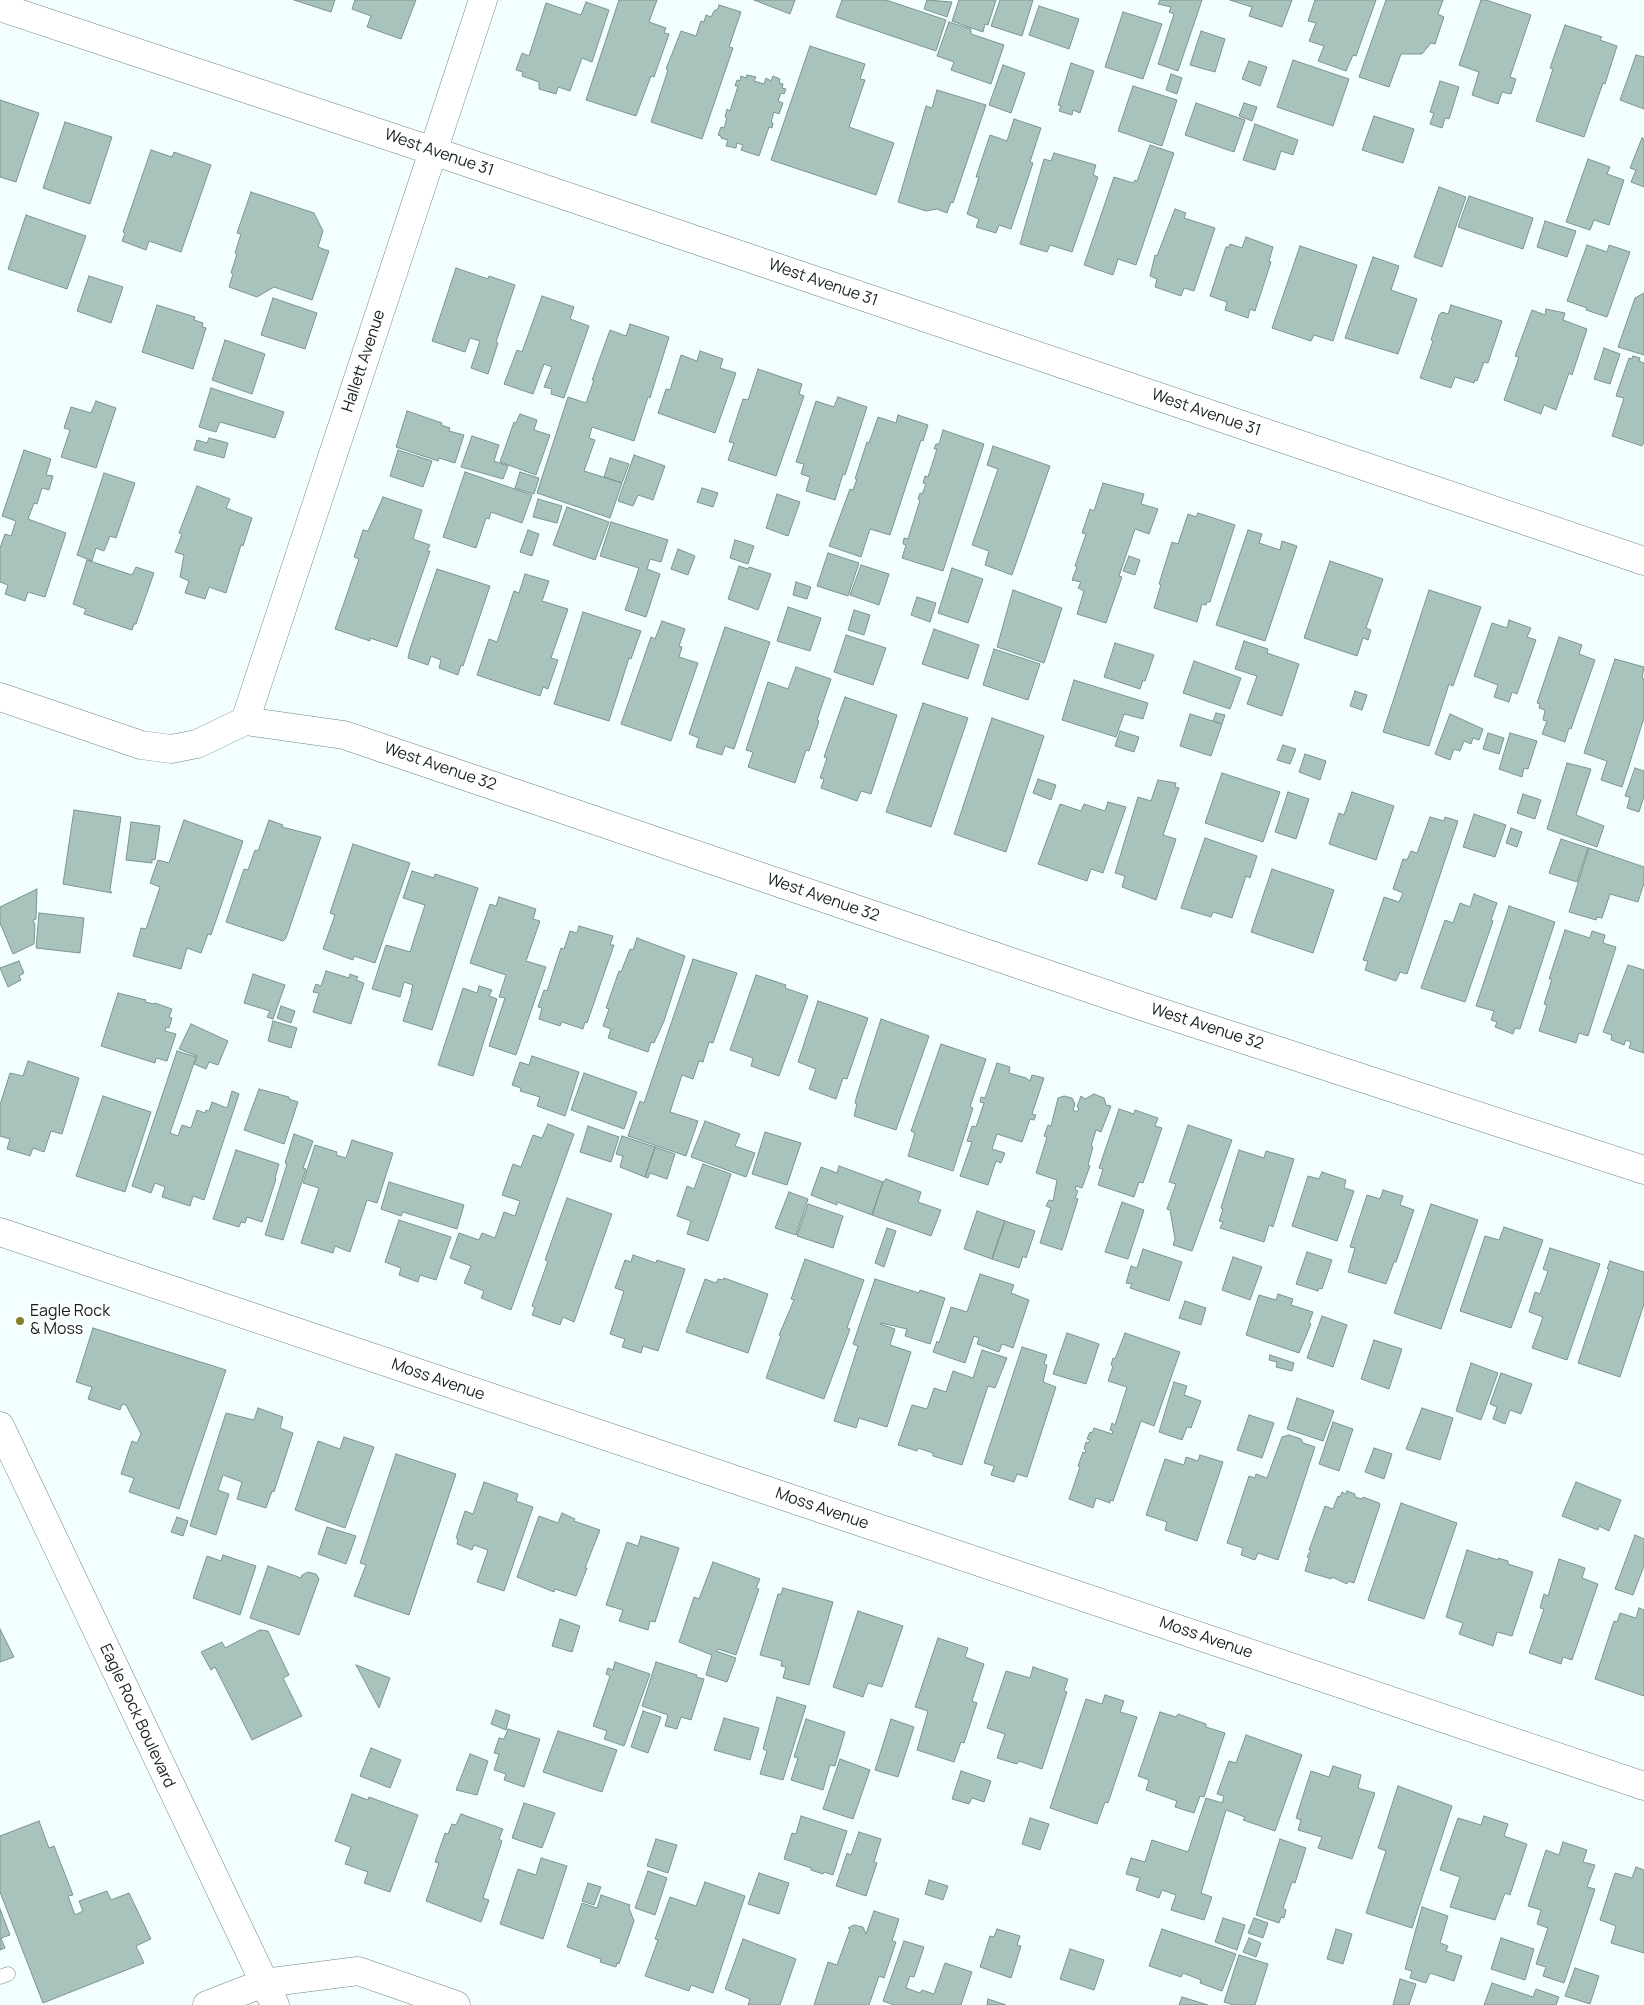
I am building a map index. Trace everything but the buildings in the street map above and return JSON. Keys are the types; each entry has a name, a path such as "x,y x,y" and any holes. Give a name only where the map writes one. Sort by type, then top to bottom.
{"street":[{"name":"Hallett Avenue","path":"245,722 483,0"},
{"name":"West Avenue 31","path":"0,7 433,151 1644,561"},
{"path":"0,697 141,745 170,749 197,744 245,722"},
{"name":"West Avenue 32","path":"245,722 344,735 1132,1003 1644,1170"},
{"name":"Moss Avenue","path":"0,1232 1644,1786"},
{"name":"Eagle Rock Boulevard","path":"0,1426 270,1994"},
{"path":"207,2005 270,1994 358,1971 456,2005"}],"place":[{"name":"Eagle Rock & Moss","path":"20,1321"}]}
